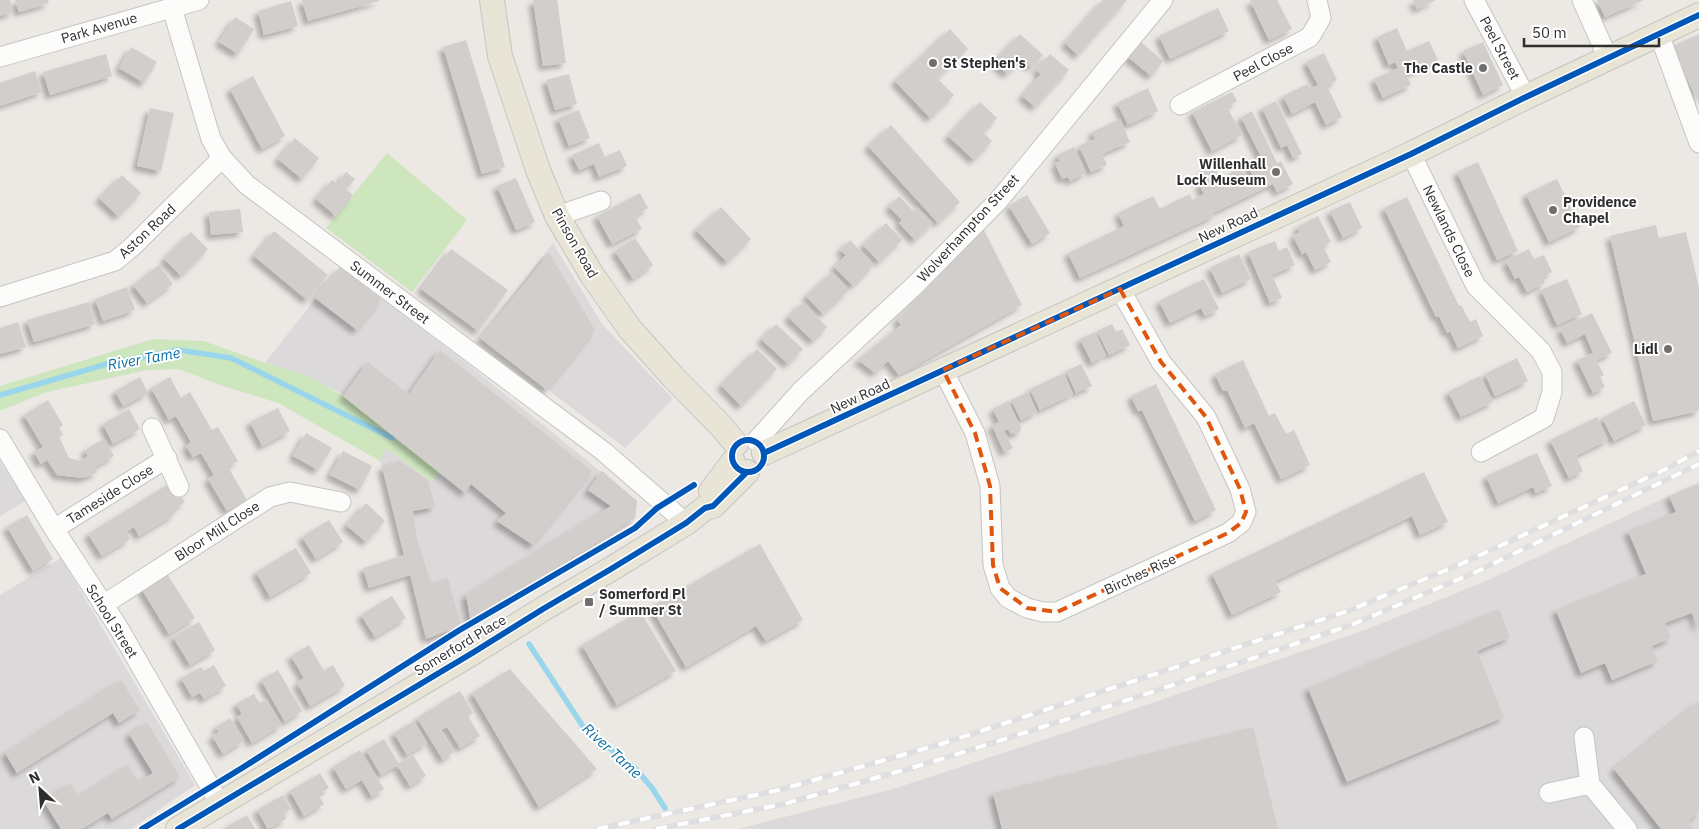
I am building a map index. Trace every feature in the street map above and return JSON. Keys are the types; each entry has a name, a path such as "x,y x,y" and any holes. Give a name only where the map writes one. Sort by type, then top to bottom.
{"main road":[{"name":"Pinson Road","path":"492,0 500,56 534,161 556,216 592,275 630,329 747,454"},
{"name":"New Road","path":"747,454 943,370 1120,289 1411,154 1699,15"},
{"name":"Somerford Place","path":"178,829 686,523 705,508 705,500 747,454"}],"street":[{"name":"Park Avenue","path":"0,57 199,0"},
{"name":"Wolverhampton Street","path":"747,454 801,391 915,285 999,200 1163,0"},
{"name":"Peel Close","path":"1180,105 1310,37 1321,18 1317,0"},
{"name":"Peel Street","path":"1474,0 1526,97"},
{"path":"1582,0 1608,58"},
{"name":"Summer Street","path":"172,8 211,139 222,158 247,184 603,452 686,523"},
{"path":"1659,34 1699,144"},
{"name":"Newlands Close","path":"1411,154 1476,286 1542,351 1552,372 1552,392 1544,418 1481,452"},
{"name":"Aston Road","path":"0,297 115,261 132,247 222,158"},
{"path":"556,216 601,201"},
{"name":"Birches Rise","path":"943,370 975,433 990,486 993,565 1000,588 1008,598 1027,608 1043,612 1057,612 1228,533 1241,523 1246,512 1240,489 1206,417 1161,362 1120,289"},
{"name":"Tameside Close","path":"152,428 179,487"},
{"name":"School Street","path":"0,439 54,529 118,627 220,804"},
{"name":"Tameside Close","path":"54,529 167,458"},
{"name":"Bloor Mill Close","path":"103,605 270,497 290,492 341,502"},
{"path":"1584,737 1590,784 1627,829"},
{"path":"1549,793 1590,784"}],"highlighted area":[{"path":"1120,289 1161,362 1206,417 1240,489 1246,512 1241,523 1228,533 1057,612 1027,608 1000,588 993,565 990,486 975,433 943,370"}],"shaded area":[{"path":"553,243 602,324 673,399 625,448 480,338"},
{"path":"340,267 469,365 637,501 635,518 429,652 380,461 385,447 431,481 440,472 343,395 311,377 265,363"},
{"path":"0,461 25,501 0,516"},
{"path":"1699,482 1699,829 738,829 893,789 1073,730 1365,630 1479,584"},
{"path":"61,558 195,785 131,829 0,829 0,595"}],"green space":[{"path":"387,153 467,220 412,292 326,228"},
{"path":"153,339 204,341 311,377 343,396 440,472 431,481 386,448 380,461 278,403 220,385 179,369 147,370 47,392 0,411 0,386"}],"building":[{"path":"0,0 10,0 13,12 0,16"},
{"path":"15,0 48,0 49,3 19,12"},
{"path":"302,0 379,0 379,1 308,21"},
{"path":"533,0 557,0 566,63 543,66"},
{"path":"1103,0 1127,0 1078,55 1065,43"},
{"path":"1250,0 1277,0 1292,29 1269,40"},
{"path":"1413,0 1436,0 1417,9"},
{"path":"1597,0 1644,0 1605,17"},
{"path":"291,1 298,26 264,35 258,11"},
{"path":"1218,8 1229,31 1170,59 1159,36"},
{"path":"235,17 254,29 238,54 219,42"},
{"path":"1397,28 1407,51 1429,41 1438,60 1406,75 1411,85 1383,98 1374,79 1398,68 1395,62 1389,65 1377,37"},
{"name":"St Stephen's","path":"950,29 968,49 937,78 954,95 930,118 895,81"},
{"path":"1020,34 1043,55 1031,67 1022,59 1007,74 994,62"},
{"path":"1699,34 1699,103 1671,47"},
{"path":"466,40 505,167 482,174 443,47"},
{"path":"1141,42 1163,61 1151,76 1128,57"},
{"name":"The Castle","path":"1483,42 1503,85 1483,95 1463,51"},
{"path":"131,47 157,62 144,83 119,68"},
{"path":"1324,53 1337,80 1327,86 1342,117 1326,125 1315,102 1292,114 1283,96 1308,84 1310,89 1318,85 1306,62"},
{"path":"106,54 112,76 50,95 43,72"},
{"path":"1050,54 1069,70 1035,107 1022,96 1041,74 1036,70"},
{"path":"35,71 42,92 0,106 0,83"},
{"path":"569,74 577,104 555,110 546,80"},
{"path":"253,76 285,136 262,149 230,89"},
{"path":"1148,88 1158,111 1128,125 1117,103"},
{"path":"1232,92 1237,101 1227,107 1242,135 1212,151 1192,112"},
{"path":"1276,101 1302,154 1293,158 1287,145 1281,148 1262,108"},
{"path":"980,102 997,118 983,132 992,141 974,160 948,136"},
{"path":"150,108 174,113 161,171 137,166"},
{"path":"579,110 590,138 569,146 558,118"},
{"path":"1252,111 1277,163 1281,161 1293,184 1277,192 1273,184 1213,213 1214,216 1080,278 1068,253 1124,226 1118,213 1153,196 1160,209 1190,194 1192,200 1204,194 1199,184 1207,180 1202,170 1214,165 1220,178 1241,168 1247,181 1254,178 1248,166 1262,159 1241,117"},
{"path":"1120,119 1130,142 1102,154 1107,165 1091,172 1079,146 1095,139 1092,132"},
{"path":"891,125 960,202 938,223 868,146"},
{"path":"295,138 319,158 302,179 278,159"},
{"path":"599,143 605,157 620,150 627,166 599,177 594,164 579,170 572,155"},
{"path":"1074,147 1086,173 1070,181 1068,177 1062,179 1055,163 1060,161 1057,155"},
{"path":"1478,162 1518,251 1497,260 1457,172"},
{"path":"346,172 355,179 346,189 353,195 336,216 316,199 332,180 337,184"},
{"path":"122,175 141,193 118,216 99,198"},
{"path":"516,178 535,222 516,230 497,186"},
{"name":"Providence Chapel","path":"1557,179 1580,227 1549,242 1526,194"},
{"path":"640,193 648,208 635,216 642,229 612,244 597,216"},
{"path":"1027,195 1050,233 1032,244 1009,206"},
{"path":"899,196 913,211 917,207 933,223 915,240 899,223 902,220 889,207"},
{"path":"1407,197 1459,306 1461,305 1470,322 1476,319 1483,336 1458,348 1450,331 1447,333 1439,316 1436,317 1384,208"},
{"path":"1350,202 1362,228 1343,238 1330,211"},
{"path":"721,207 751,239 727,262 696,230"},
{"path":"240,209 243,232 211,235 209,212"},
{"path":"1318,216 1331,242 1323,246 1331,262 1315,270 1306,252 1302,254 1293,236 1300,232 1297,227"},
{"path":"886,223 902,240 879,262 863,245"},
{"name":"Lidl","path":"1656,225 1659,238 1686,232 1699,288 1699,411 1653,421 1610,236"},
{"path":"983,228 1022,305 899,375 888,361 875,373 858,360 901,325 897,320"},
{"path":"274,231 328,275 307,300 254,256"},
{"path":"191,232 208,249 181,276 164,259"},
{"path":"635,238 653,265 633,279 615,251"},
{"path":"850,240 874,265 853,286 834,267 846,255 840,250"},
{"path":"1275,241 1279,251 1287,247 1295,265 1272,275 1282,298 1270,303 1248,252"},
{"path":"451,249 508,290 478,331 421,289"},
{"path":"1529,249 1534,259 1544,255 1552,272 1543,277 1545,283 1527,292 1519,277 1515,279 1506,261"},
{"path":"549,253 595,330 547,390 480,338"},
{"path":"1239,254 1251,279 1222,293 1210,268"},
{"path":"159,265 173,284 147,303 133,285"},
{"path":"340,267 381,299 357,330 315,298"},
{"path":"832,272 849,290 823,314 806,296"},
{"path":"1204,279 1219,309 1205,316 1201,308 1170,323 1159,301"},
{"path":"1567,279 1582,314 1557,325 1541,290"},
{"path":"127,287 135,310 103,321 95,299"},
{"path":"89,302 95,324 34,342 27,320"},
{"path":"803,302 827,327 813,341 788,317"},
{"path":"1592,313 1612,353 1596,360 1604,375 1600,377 1605,387 1593,393 1577,360 1593,353 1585,334 1567,343 1560,329"},
{"path":"18,322 26,347 0,354 0,328"},
{"path":"776,324 803,349 788,364 761,339"},
{"path":"1112,324 1116,332 1122,329 1130,345 1109,355 1097,331"},
{"path":"1095,332 1106,355 1092,363 1080,339"},
{"path":"757,349 777,369 741,406 721,385"},
{"path":"440,350 592,471 533,545 497,521 506,513 471,484 465,493 343,396 368,362 409,394"},
{"path":"1517,358 1528,381 1495,396 1485,374"},
{"path":"1243,360 1269,416 1275,413 1286,434 1294,430 1310,465 1281,479 1254,423 1245,428 1227,390 1223,391 1215,374"},
{"path":"1081,364 1092,386 1076,393 1066,371"},
{"path":"1064,373 1073,394 1040,410 1030,389"},
{"path":"1480,376 1493,402 1461,417 1448,392"},
{"path":"140,377 148,393 123,406 115,391"},
{"path":"170,377 181,398 190,392 212,430 218,427 238,461 228,467 247,500 227,511 208,479 214,475 201,453 193,457 186,446 191,442 176,416 169,420 151,388"},
{"path":"1156,384 1216,510 1195,521 1142,410 1138,411 1131,396"},
{"path":"1028,392 1037,412 1021,420 1011,400"},
{"path":"48,400 63,425 59,428 63,435 59,437 69,458 81,461 88,456 85,450 104,439 114,456 95,467 97,473 83,478 57,475 47,460 41,464 34,452 43,447 24,415"},
{"path":"1008,401 1021,428 1020,432 1014,434 1010,433 1008,429 1004,431 1013,448 1004,452 992,425 999,422 993,409"},
{"path":"1634,401 1646,425 1614,441 1602,418"},
{"path":"278,408 290,431 262,446 250,422"},
{"path":"129,409 140,429 113,444 103,424"},
{"path":"1597,417 1608,440 1576,456 1583,471 1569,478 1550,440"},
{"path":"306,433 332,448 318,470 293,456"},
{"path":"343,451 372,466 360,490 330,475"},
{"path":"1537,453 1552,486 1536,493 1533,487 1498,503 1486,476"},
{"path":"399,460 428,480 435,507 413,511 417,540 431,583 448,578 461,626 426,639 410,575 369,588 363,568 404,555 382,467"},
{"path":"602,471 637,501 635,518 471,623 466,595 611,506 588,490"},
{"path":"1424,472 1448,522 1420,535 1412,516 1275,581 1281,592 1232,615 1212,573"},
{"path":"172,482 185,502 173,510 175,514 139,536 134,527 126,532 130,539 102,556 88,534"},
{"path":"1699,484 1699,630 1692,613 1665,623 1671,638 1652,646 1658,661 1612,680 1605,663 1581,673 1556,610 1646,574 1628,531 1676,512 1669,496"},
{"path":"366,503 385,521 366,542 346,525"},
{"path":"27,515 53,559 33,571 7,527"},
{"path":"329,520 343,542 316,559 302,537"},
{"path":"760,544 803,620 766,641 756,626 686,667 651,607"},
{"path":"296,548 311,573 270,597 256,572"},
{"path":"166,572 195,618 169,634 141,588"},
{"path":"392,596 406,618 375,637 361,615"},
{"path":"1499,609 1510,637 1477,651 1504,717 1347,782 1308,688"},
{"path":"640,611 676,671 617,705 582,645"},
{"path":"199,622 215,650 190,665 173,637"},
{"path":"309,645 324,671 333,665 345,686 310,706 297,683 304,678 291,656"},
{"path":"214,665 226,686 204,699 200,693 192,697 181,678 201,667 204,671"},
{"path":"510,669 597,769 539,807 472,693"},
{"path":"278,670 302,711 285,722 261,680"},
{"path":"121,680 140,710 119,723 113,713 17,773 5,753"},
{"path":"460,691 473,713 468,716 480,736 460,748 447,727 441,730 454,752 443,760 417,718"},
{"path":"254,694 260,703 266,699 282,725 252,743 237,717 242,714 236,704"},
{"path":"1699,701 1699,812 1689,820 1693,829 1661,829 1614,769"},
{"path":"230,718 244,741 223,754 212,736 219,732 216,727"},
{"path":"414,721 427,743 407,755 394,733"},
{"path":"147,722 180,777 112,819 108,813 82,829 61,829 43,800 70,783 79,796 128,765 139,782 153,773 129,734"},
{"path":"1253,727 1278,829 1002,829 993,793"},
{"path":"384,739 399,764 381,775 366,750"},
{"path":"360,750 384,789 372,797 362,780 346,789 333,767"},
{"path":"413,755 426,776 410,786 397,765"},
{"path":"320,773 329,788 318,794 324,804 304,816 290,791"},
{"path":"283,795 291,809 283,813 286,819 268,829 257,810"},
{"path":"247,815 255,829 223,829"}],"waterway":[{"name":"River Tame","path":"0,395 107,364 178,350 231,358 392,438"},
{"name":"River Tame","path":"529,644 584,728 636,769 652,788 665,808"}],"railway":[{"path":"597,829 779,790 941,744 1348,611 1463,563 1668,468 1699,451"},
{"path":"656,829 784,804 932,762 1134,698 1351,625 1476,572 1699,464"}],"cycle path":[{"path":"764,453 1411,154 1699,15"},
{"path":"748,440 754,441 759,445 763,450 764,456 763,462 759,467 754,471 748,472 742,471 737,467 733,462 732,456 733,450 737,445 742,441 748,440"},
{"path":"178,829 686,523 705,508 713,506 747,472"},
{"path":"142,829 458,631 635,528 657,508 694,485"}],"place":[{"name":"St Stephen's","path":"933,63"},
{"name":"The Castle","path":"1483,68"},
{"name":"Willenhall Lock Museum","path":"1276,172"},
{"name":"Providence Chapel","path":"1553,210"},
{"name":"Lidl","path":"1668,349"},
{"name":"Somerford Pl / Summer St","path":"589,602"}]}
